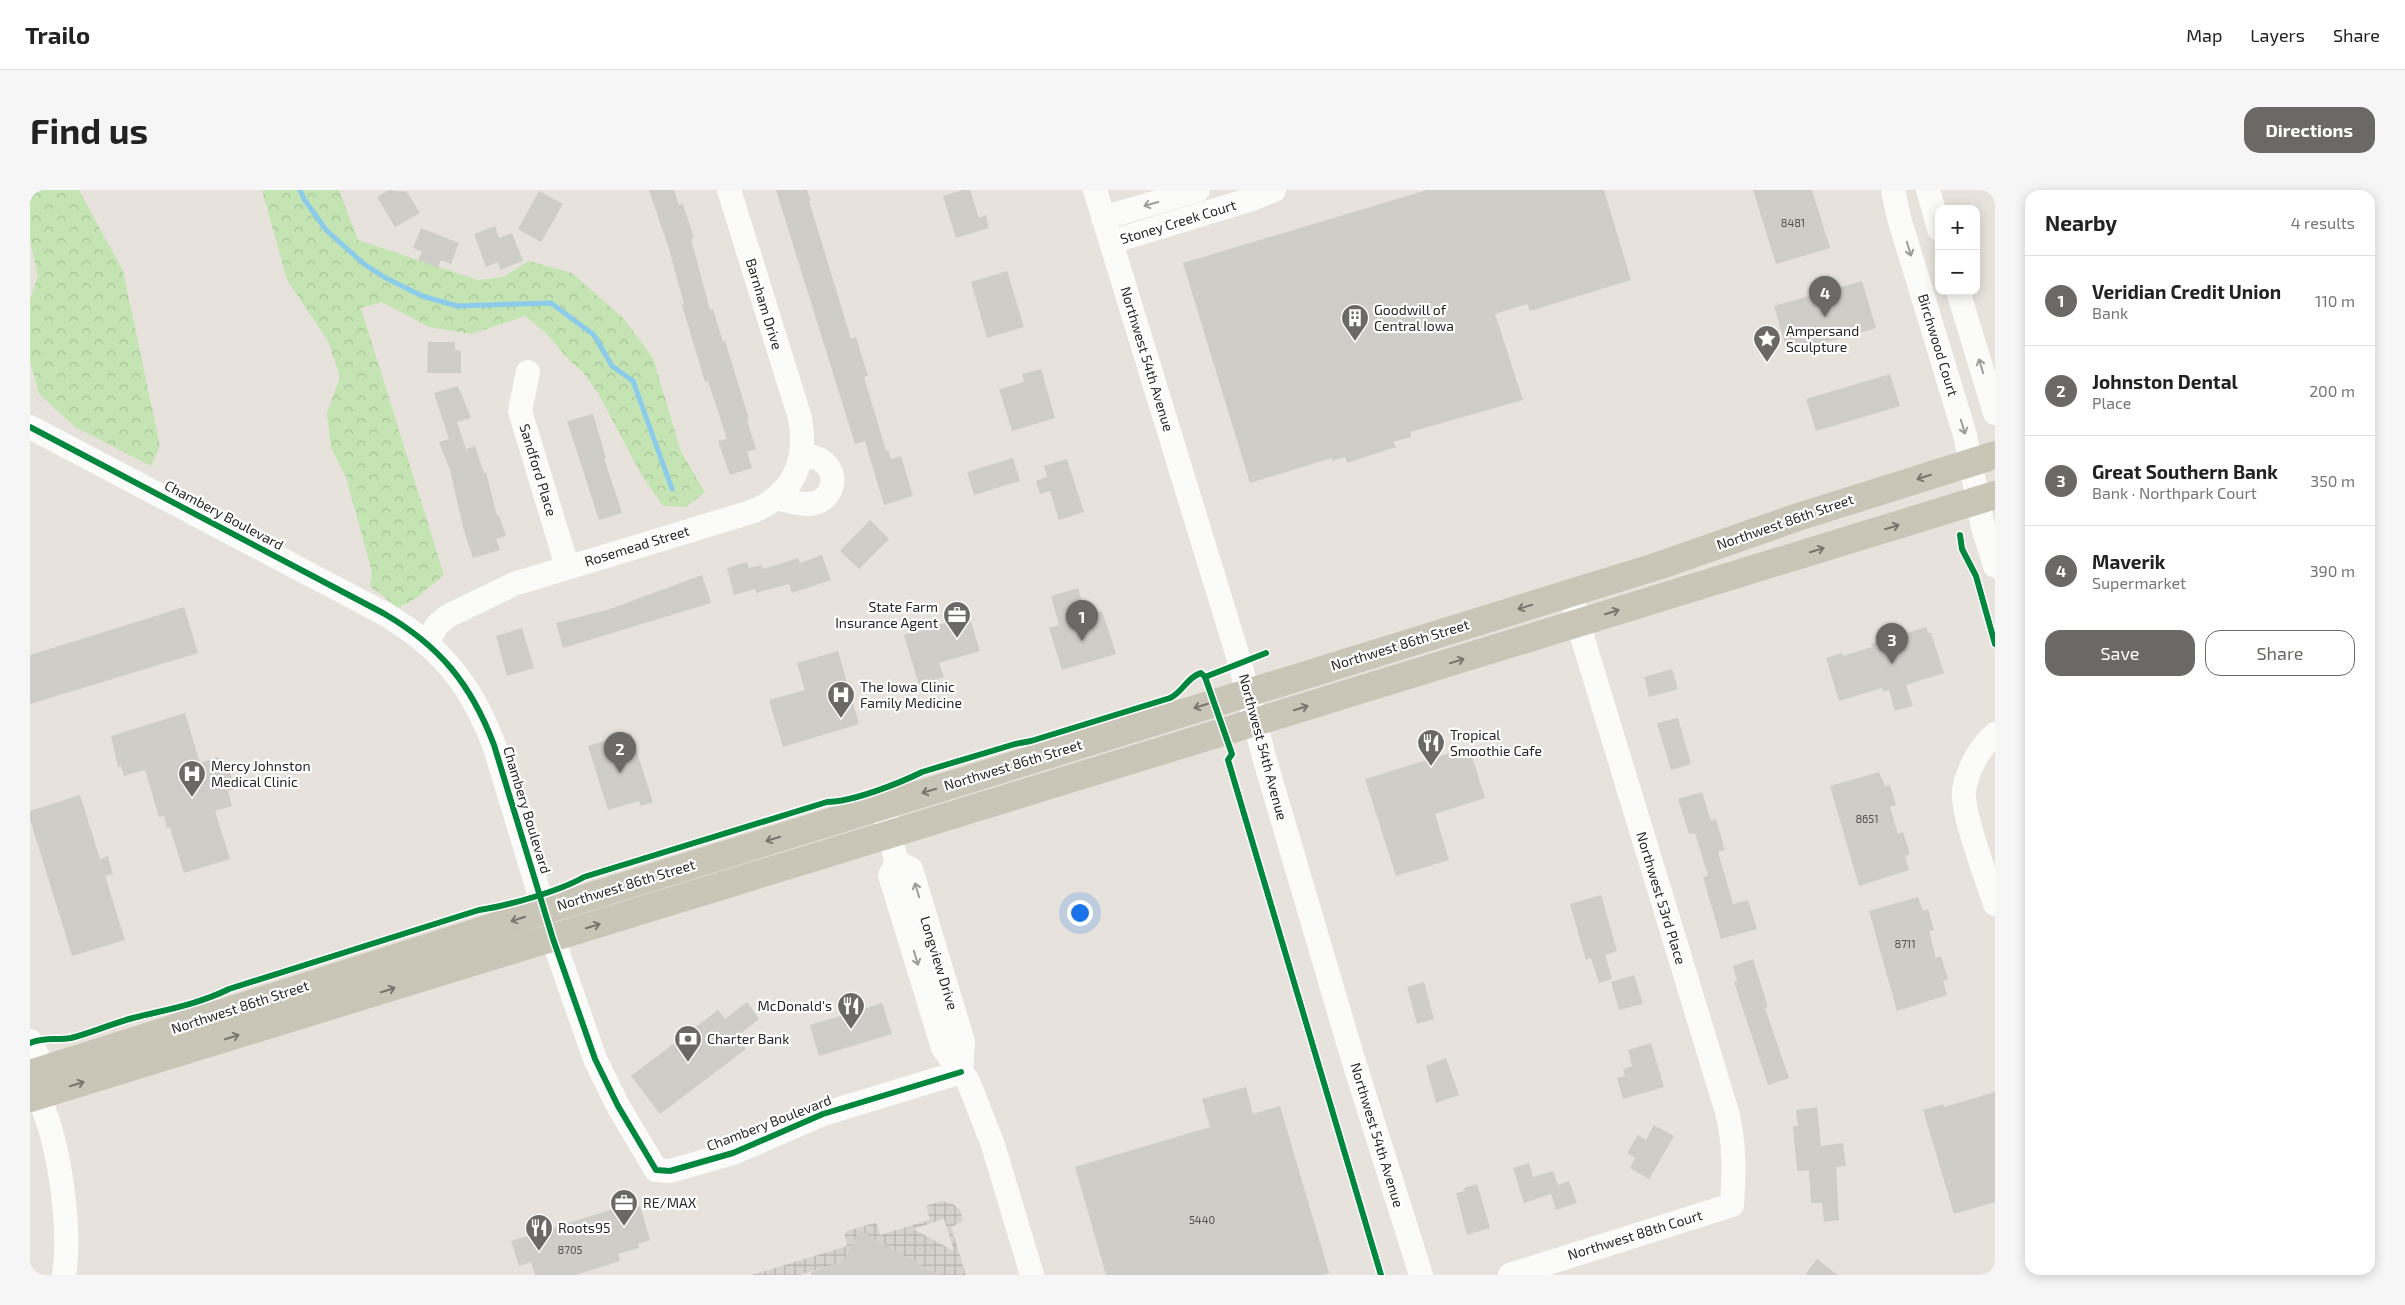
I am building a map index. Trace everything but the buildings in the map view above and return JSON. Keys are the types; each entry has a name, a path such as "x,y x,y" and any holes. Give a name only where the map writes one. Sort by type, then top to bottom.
{"main road":[{"name":"Northwest 86th Street","path":"35,1084 544,911 1658,566 1848,500 1983,458"},
{"name":"Northwest 86th Street","path":"35,1084 553,938 1986,498"}],"street":[{"name":"Barnham Drive","path":"729,190 800,418"},
{"name":"Northwest 54th Avenue","path":"1095,190 1247,692 1353,1058 1421,1275"},
{"name":"Stoney Creek Court","path":"1103,218 1198,190"},
{"name":"Stoney Creek Court","path":"1111,242 1252,200 1274,190"},
{"name":"Birchwood Court","path":"1893,190 1899,218 1965,435 1983,458 1986,498 1983,527 1995,566"},
{"path":"1928,190 1935,215"},
{"path":"1959,295 1995,413"},
{"name":"Sandford Place","path":"528,372 520,411 567,566"},
{"name":"Rosemead Street","path":"427,642 437,625 468,604 514,584 567,566 751,512 776,498 788,486 797,470 802,454 803,436 800,418"},
{"name":"Chambery Boulevard","path":"30,427 383,613 427,642 451,667 469,692 484,718 544,911 595,1058 618,1106 656,1170 670,1172 733,1153 822,1114 961,1072"},
{"path":"776,498 806,504 821,501 829,494 833,481 828,467 821,460 802,454"},
{"name":"Northwest 53rd Place","path":"1572,593 1578,623 1733,1133 1735,1161 1732,1205"},
{"path":"1995,734 1978,752 1964,791 1965,809 1995,904"},
{"name":"Longview Drive","path":"882,806 897,863 910,869 963,1042 961,1072"},
{"path":"30,1041 35,1084 58,1162 64,1198 67,1234 64,1275"},
{"path":"961,1072 968,1081 993,1144 1032,1275"},
{"name":"Northwest 88th Court","path":"1510,1275 1732,1205"}],"green space":[{"path":"30,190 79,190 123,271 160,446 151,466 75,427 39,394 30,361 30,300 38,276 30,240"},
{"path":"262,190 339,190 358,240 478,280 503,277 529,261 572,273 624,319 653,358 681,452 705,492 686,507 663,506 641,474 598,393 582,371 570,361 546,333 525,316 471,334 429,327 382,302 361,308 444,575 416,598 398,608 370,586 372,572 346,477 331,448 327,413 340,377 328,341 287,280"}],"shaded area":[{"path":"941,1201 953,1204 960,1210 963,1221 951,1227 966,1275 939,1275 860,1231 842,1262 800,1275 752,1275 847,1246 845,1235 847,1231 874,1223 877,1224 880,1235 930,1220 926,1206","holes":["944,1219 954,1251 913,1229"]}],"waterway":[{"path":"300,190 304,199 326,230 364,264 384,277 422,296 457,306 551,303 594,335 612,366 633,381 672,489"}],"cycle path":[{"path":"30,427 383,613 421,639 451,668 475,703 494,745 553,939 595,1059 618,1106 656,1170 670,1171 733,1153 823,1114 961,1072"},
{"path":"1960,535 1962,549 1976,576 1995,644"},
{"path":"1205,677 1266,653"},
{"path":"30,1043 42,1040 71,1038 132,1018 196,1002 229,989 479,910 504,905 561,888 584,877 827,802 849,799 889,786 922,772 1170,698 1192,678 1201,673 1205,677 1232,754 1228,760 1381,1275"}],"place":[{"name":"Maverik","path":"1825,317"},
{"name":"Goodwill of Central Iowa","path":"1355,342"},
{"name":"Ampersand Sculpture","path":"1767,363"},
{"name":"State Farm Insurance Agent","path":"957,639"},
{"name":"Veridian Credit Union","path":"1082,641"},
{"name":"Great Southern Bank","path":"1892,664"},
{"name":"The Iowa Clinic Family Medicine","path":"841,719"},
{"name":"Tropical Smoothie Cafe","path":"1431,767"},
{"name":"Johnston Dental","path":"620,773"},
{"name":"Mercy Johnston Medical Clinic","path":"192,798"},
{"name":"McDonald's","path":"851,1030"},
{"name":"Charter Bank","path":"688,1063"},
{"name":"RE/MAX","path":"624,1227"},
{"name":"Roots95","path":"539,1252"}]}
